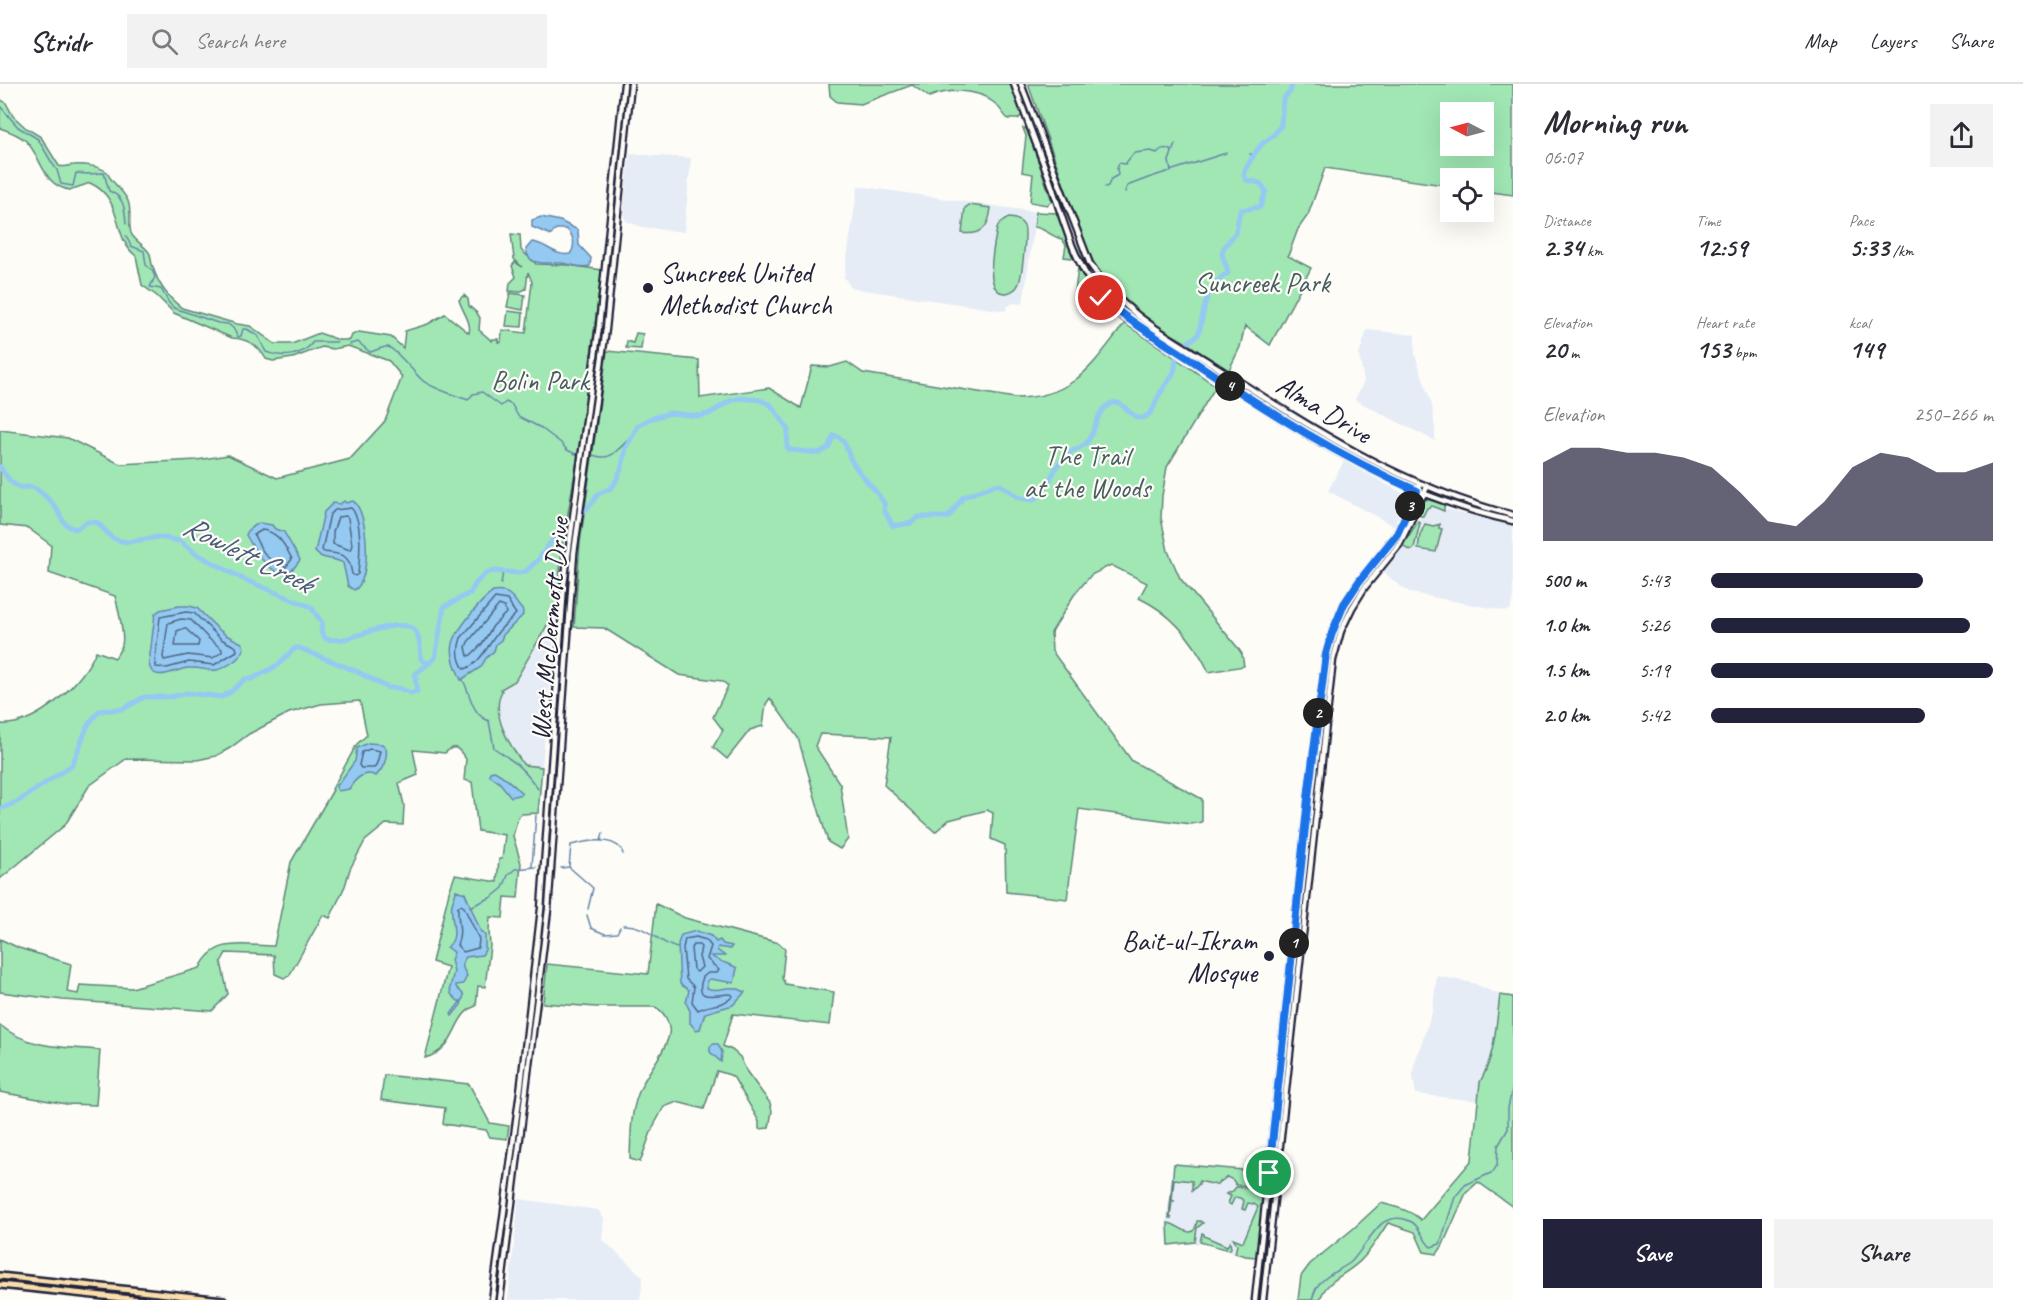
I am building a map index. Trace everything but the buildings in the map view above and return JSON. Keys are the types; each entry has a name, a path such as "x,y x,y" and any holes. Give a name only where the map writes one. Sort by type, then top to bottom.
{"main road":[{"name":"West McDermott Drive","path":"587,442 624,84"},
{"name":"West McDermott Drive","path":"500,1300 548,910 562,696 576,538 587,442 606,329 631,84"},
{"name":"Alma Drive","path":"1014,84 1077,259 1101,298 1124,316 1318,441 1363,465 1450,505 1513,521"},
{"name":"Alma Drive","path":"1021,84 1090,264 1108,289 1128,310 1366,459 1427,487 1513,515"},
{"path":"617,148 624,148"},
{"path":"1363,465 1366,459"},
{"name":"West McDermott Drive","path":"492,1300 541,909 564,584 576,501 584,464"},
{"path":"1255,1300 1323,669 1332,633 1344,604 1360,580 1392,541 1420,484"},
{"path":"1263,1300 1331,670 1338,642 1352,608 1365,587 1399,545 1427,487"},
{"path":"1482,514 1483,507"},
{"path":"1392,541 1399,545"},
{"path":"555,695 562,696"},
{"path":"541,909 548,910"},
{"path":"517,1113 524,1114"},
{"path":"500,1245 507,1246"},
{"path":"0,1276 223,1300"},
{"path":"8,1277 3,1286 141,1300"},
{"path":"98,1295 99,1287"}],"shaded area":[{"path":"630,154 691,158 684,232 642,227 626,221 623,214"},
{"path":"858,186 1036,212 1023,304 1013,303 1005,311 851,288 844,277"},
{"path":"1367,330 1415,335 1415,355 1432,405 1435,441 1355,400 1364,381 1359,355"},
{"path":"1344,461 1404,494 1406,498 1394,526 1328,491"},
{"path":"1429,505 1513,526 1513,598 1510,610 1411,593 1383,571"},
{"path":"557,608 542,767 525,765 506,737 498,698 502,691 500,689 515,681"},
{"path":"1437,976 1473,983 1500,995 1494,1045 1487,1071 1480,1082 1478,1101 1416,1094 1413,1077 1414,1065 1432,1012"},
{"path":"1173,1163 1266,1172 1256,1259 1240,1256 1209,1244 1168,1246 1166,1225"},
{"path":"519,1199 598,1210 604,1219 602,1239 643,1277 640,1300 508,1300"}],"green space":[{"path":"829,84 1010,84 1022,115 1018,119 1008,119 995,104 978,94 953,91 929,97 912,85 861,104 837,102 830,96"},
{"name":"Suncreek Park","path":"1028,84 1513,84 1513,195 1494,192 1494,168 1440,168 1440,185 1325,168 1308,215 1298,229 1288,256 1311,268 1270,345 1245,326 1240,347 1228,372 1187,343 1138,315 1112,292 1089,255"},
{"name":"Bolin Park","path":"0,99 6,103 13,116 26,128 41,137 59,166 87,165 107,172 128,201 131,233 150,254 160,285 177,304 182,308 250,326 275,344 292,344 319,333 339,340 350,340 352,335 359,332 391,337 403,348 405,331 428,324 445,314 469,333 468,321 459,300 464,295 468,299 469,306 480,318 479,330 492,341 498,339 498,342 501,342 502,330 526,333 532,282 528,272 526,289 519,292 509,291 510,283 516,277 512,266 515,262 522,267 514,259 511,234 520,235 521,250 536,264 568,265 602,270 578,455 562,548 557,608 515,681 501,689 499,700 500,720 513,749 524,765 542,767 538,813 522,814 518,817 513,836 521,863 518,898 505,897 503,918 490,917 490,946 485,987 478,986 476,1006 462,1017 449,1040 436,1054 425,1058 448,967 432,962 449,892 455,875 497,882 499,859 502,859 505,835 478,831 472,782 464,780 466,759 456,748 451,748 445,753 413,750 418,775 399,783 404,805 403,825 386,824 365,841 350,869 330,918 323,915 289,976 284,978 275,974 274,955 226,953 221,962 228,994 212,1011 63,1000 0,992 0,939 19,948 71,964 67,992 78,994 80,985 132,988 200,968 206,958 222,947 232,945 274,946 291,862 357,744 367,735 360,701 321,704 289,713 249,734 216,756 197,760 126,759 89,786 65,825 0,879 0,724 14,723 28,718 57,701 81,676 96,651 115,658 121,647 123,635 115,596 49,573 51,545 28,528 0,525 0,430 68,438 120,464 197,460 228,455 277,478 350,459 385,421 402,377 389,361 348,346 333,349 322,347 293,358 273,361 266,359 256,346 248,341 232,338 174,313 142,285 136,256 123,239 108,198 90,183 70,190 54,183 26,141 0,128"},
{"path":"1023,128 1027,129 1052,201 1047,205 1030,202 1033,174 1022,172 1026,136"},
{"path":"969,205 991,208 983,229 969,234 962,233 965,208"},
{"path":"1036,212 1057,213 1073,258 1064,257 1066,245 1062,239 1034,227"},
{"path":"1008,218 1017,219 1024,226 1025,237 1020,281 1016,288 1007,293 999,291 994,286 992,255 997,228"},
{"path":"1078,268 1099,298 1079,295 1075,292"},
{"path":"510,293 525,295 523,310 507,307"},
{"path":"508,311 523,313 522,327 506,326"},
{"name":"The Trail at the Woods","path":"1125,323 1216,386 1167,467 1161,518 1168,551 1180,578 1238,648 1242,654 1244,666 1209,672 1196,649 1180,629 1151,604 1139,598 1147,583 1111,565 1091,575 1074,595 1051,633 1052,651 1132,761 1202,799 1202,822 1191,824 1079,809 1067,899 1006,892 1005,845 991,839 993,813 987,810 949,820 935,832 884,785 891,737 820,734 815,746 840,784 848,839 840,849 828,842 798,738 770,698 766,704 763,726 750,730 727,759 713,747 723,730 713,717 728,686 722,681 679,675 604,628 574,627 580,543 607,351 699,360 700,398 769,388 801,408 812,366 830,367 847,362 863,373 1015,398 1052,392 1067,385 1091,365"},
{"path":"636,333 643,334 641,349 626,348 627,341 633,343"},
{"path":"1425,499 1444,504 1444,511 1432,506 1427,508 1423,516 1420,516 1419,513"},
{"path":"1418,521 1420,523 1414,548 1407,549 1403,545"},
{"path":"1425,524 1433,526 1441,524 1439,528 1442,529 1436,552 1418,549 1420,535"},
{"path":"656,904 685,918 779,943 785,949 782,978 785,984 834,992 830,1025 733,1014 723,1046 740,1057 747,1072 770,1103 772,1111 769,1128 759,1129 759,1122 734,1078 717,1071 704,1109 677,1102 664,1107 653,1127 640,1162 630,1159 633,1112 642,1085 668,1040 669,1026 666,1018 655,1007 596,1007 543,1003 547,964 648,974"},
{"path":"1500,995 1513,997 1513,1207 1478,1182 1466,1193 1437,1254 1424,1252 1415,1232 1388,1223 1367,1254 1327,1286 1320,1300 1298,1300 1301,1276 1310,1264 1381,1203 1407,1211 1421,1220 1472,1160 1480,1082 1492,1051"},
{"path":"0,1025 11,1033 35,1043 100,1050 96,1105 66,1104 0,1092"},
{"path":"384,1075 469,1084 490,1123 509,1126 507,1139 490,1137 486,1130 443,1124 445,1108 381,1100"},
{"path":"1174,1164 1266,1172 1256,1257 1235,1253 1237,1245 1233,1238 1243,1242 1258,1207 1248,1203 1245,1210 1242,1209 1244,1201 1235,1197 1231,1205 1228,1203 1231,1196 1226,1194 1236,1187 1248,1188 1249,1186 1236,1185 1227,1177 1216,1185 1199,1181 1192,1191 1192,1181 1174,1179 1172,1200 1174,1201 1170,1217 1172,1218 1169,1218"},
{"path":"1197,1221 1203,1223 1197,1228 1195,1242 1169,1245 1168,1223 1189,1232 1193,1231"},
{"path":"1202,1233 1227,1246 1230,1242 1231,1248 1229,1250 1200,1242"}],"water":[{"path":"541,217 560,221 578,230 579,245 591,258 590,266 539,263 530,259 526,249 532,242 560,254 570,254 573,248 572,237 566,229 556,229 551,235 532,227 532,220"},
{"path":"344,501 346,503 353,501 358,507 365,532 364,575 360,585 354,590 348,586 343,563 321,557 315,552 324,512 333,503 340,504"},
{"path":"259,523 272,525 275,529 284,532 300,560 290,571 280,573 273,570 252,546 246,535 249,529"},
{"path":"493,592 509,594 522,610 523,615 503,635 481,667 461,680 452,653 455,638 482,601"},
{"path":"179,606 197,608 226,635 242,643 244,648 241,654 226,667 220,669 188,668 159,675 154,673 149,663 155,614 160,610"},
{"path":"368,743 382,744 386,748 386,759 381,770 376,776 368,774 360,776 349,789 338,791 336,787 355,761 357,748"},
{"path":"494,771 522,794 511,797 500,783 489,775"},
{"path":"456,890 465,893 481,932 485,935 485,950 482,955 466,957 463,962 467,976 463,984 456,985 456,987 464,995 461,1005 452,1016 451,1014 461,1001 451,994 454,971 451,960 454,952 447,947 454,933 451,910"},
{"path":"696,931 711,936 716,942 720,940 723,944 732,946 730,949 718,947 717,950 725,956 711,956 737,968 734,983 710,979 707,981 707,988 716,990 734,988 745,992 733,1005 705,1013 700,1029 696,1030 690,1023 690,1011 686,1003 689,990 680,984 678,944 681,935"},
{"path":"713,1044 718,1044 722,1052 721,1062 710,1052"}],"waterway":[{"name":"Rowlett Creek","path":"0,467 14,484 20,487 32,487 41,492 55,506 64,522 71,527 76,529 87,522 93,522 98,523 112,538 121,541 158,537 180,541 195,553 243,579 311,607 322,623 321,632 326,639 344,639 393,626 410,627 419,638 421,659 428,664 435,658 444,607 470,593 486,573 526,571 538,560 554,538 588,508 598,494 611,488 615,483 622,467 626,447 638,426 649,419 670,413 699,416 709,414 730,401 741,398 760,400 771,405 788,429 787,447 790,450 819,453 828,448 834,435 838,437 845,444 858,471 885,505 884,510 893,526 911,523 919,517 949,517 963,497 995,485 1001,485 1019,498 1034,500 1044,490 1061,460 1088,441 1104,408 1114,402 1139,418 1151,412 1174,372 1176,358 1180,351 1198,335 1209,293 1213,286 1228,273 1222,251 1234,236 1241,210 1260,207 1266,191 1260,183 1246,180 1245,170 1257,150 1273,136 1281,125 1283,99 1290,92 1292,84"},
{"path":"0,106 18,127 38,139 57,170 61,184 73,186 76,173 104,173 109,191 118,196 123,204 126,224"},
{"path":"1171,172 1169,161 1175,144"},
{"path":"1105,187 1111,179 1118,175 1119,163 1125,164 1134,153 1151,151 1157,153 1164,149 1172,151"},
{"path":"1125,192 1127,186 1226,153"},
{"name":"Rowlett Creek","path":"1250,154 1254,155"},
{"path":"126,236 131,246 144,251 146,265 155,277 150,287 161,289 174,308 218,323 228,324 238,337 241,336 243,329 247,329 258,336 266,352 272,354 292,355 303,351 313,342 337,342"},
{"path":"350,344 358,342 370,352 388,347 396,352 425,382 450,394 468,400 473,394 482,392 501,406 506,402 512,405 518,416 541,428 567,450 578,455"},
{"path":"583,455 607,457 632,437"},
{"path":"501,584 503,572"},
{"path":"0,809 17,802 72,765 88,725 99,711 123,709 144,697 170,697 187,693 222,697 245,679 252,679 278,665 295,648 356,671 388,688 398,688 411,693 417,691 415,674 428,664"},
{"path":"463,680 478,714 489,721 494,748 518,766 538,789"},
{"path":"532,866 536,815"},
{"path":"601,841 603,833"},
{"path":"569,867 571,845 605,841 621,849"},
{"path":"470,907 492,897 503,888 508,875 515,869 536,867"},
{"path":"561,868 569,867 593,888 588,909"},
{"path":"587,915 591,928 605,934 617,933 620,927"},
{"path":"623,925 638,927 677,948"},
{"path":"1312,1300 1320,1283 1351,1262 1376,1229 1386,1221 1405,1219 1418,1228 1431,1247 1440,1244 1455,1197 1465,1185 1493,1172 1497,1165 1498,1146 1508,1129 1508,1108 1513,1086"}],"place":[{"name":"Suncreek United Methodist Church","path":"648,288"},
{"name":"Bait-ul-Ikram Mosque","path":"1269,956"}],"route":[{"path":"1101,298 1148,333 1318,441 1380,475 1417,491 1397,534 1344,604 1326,654 1309,789 1269,1173"}]}
